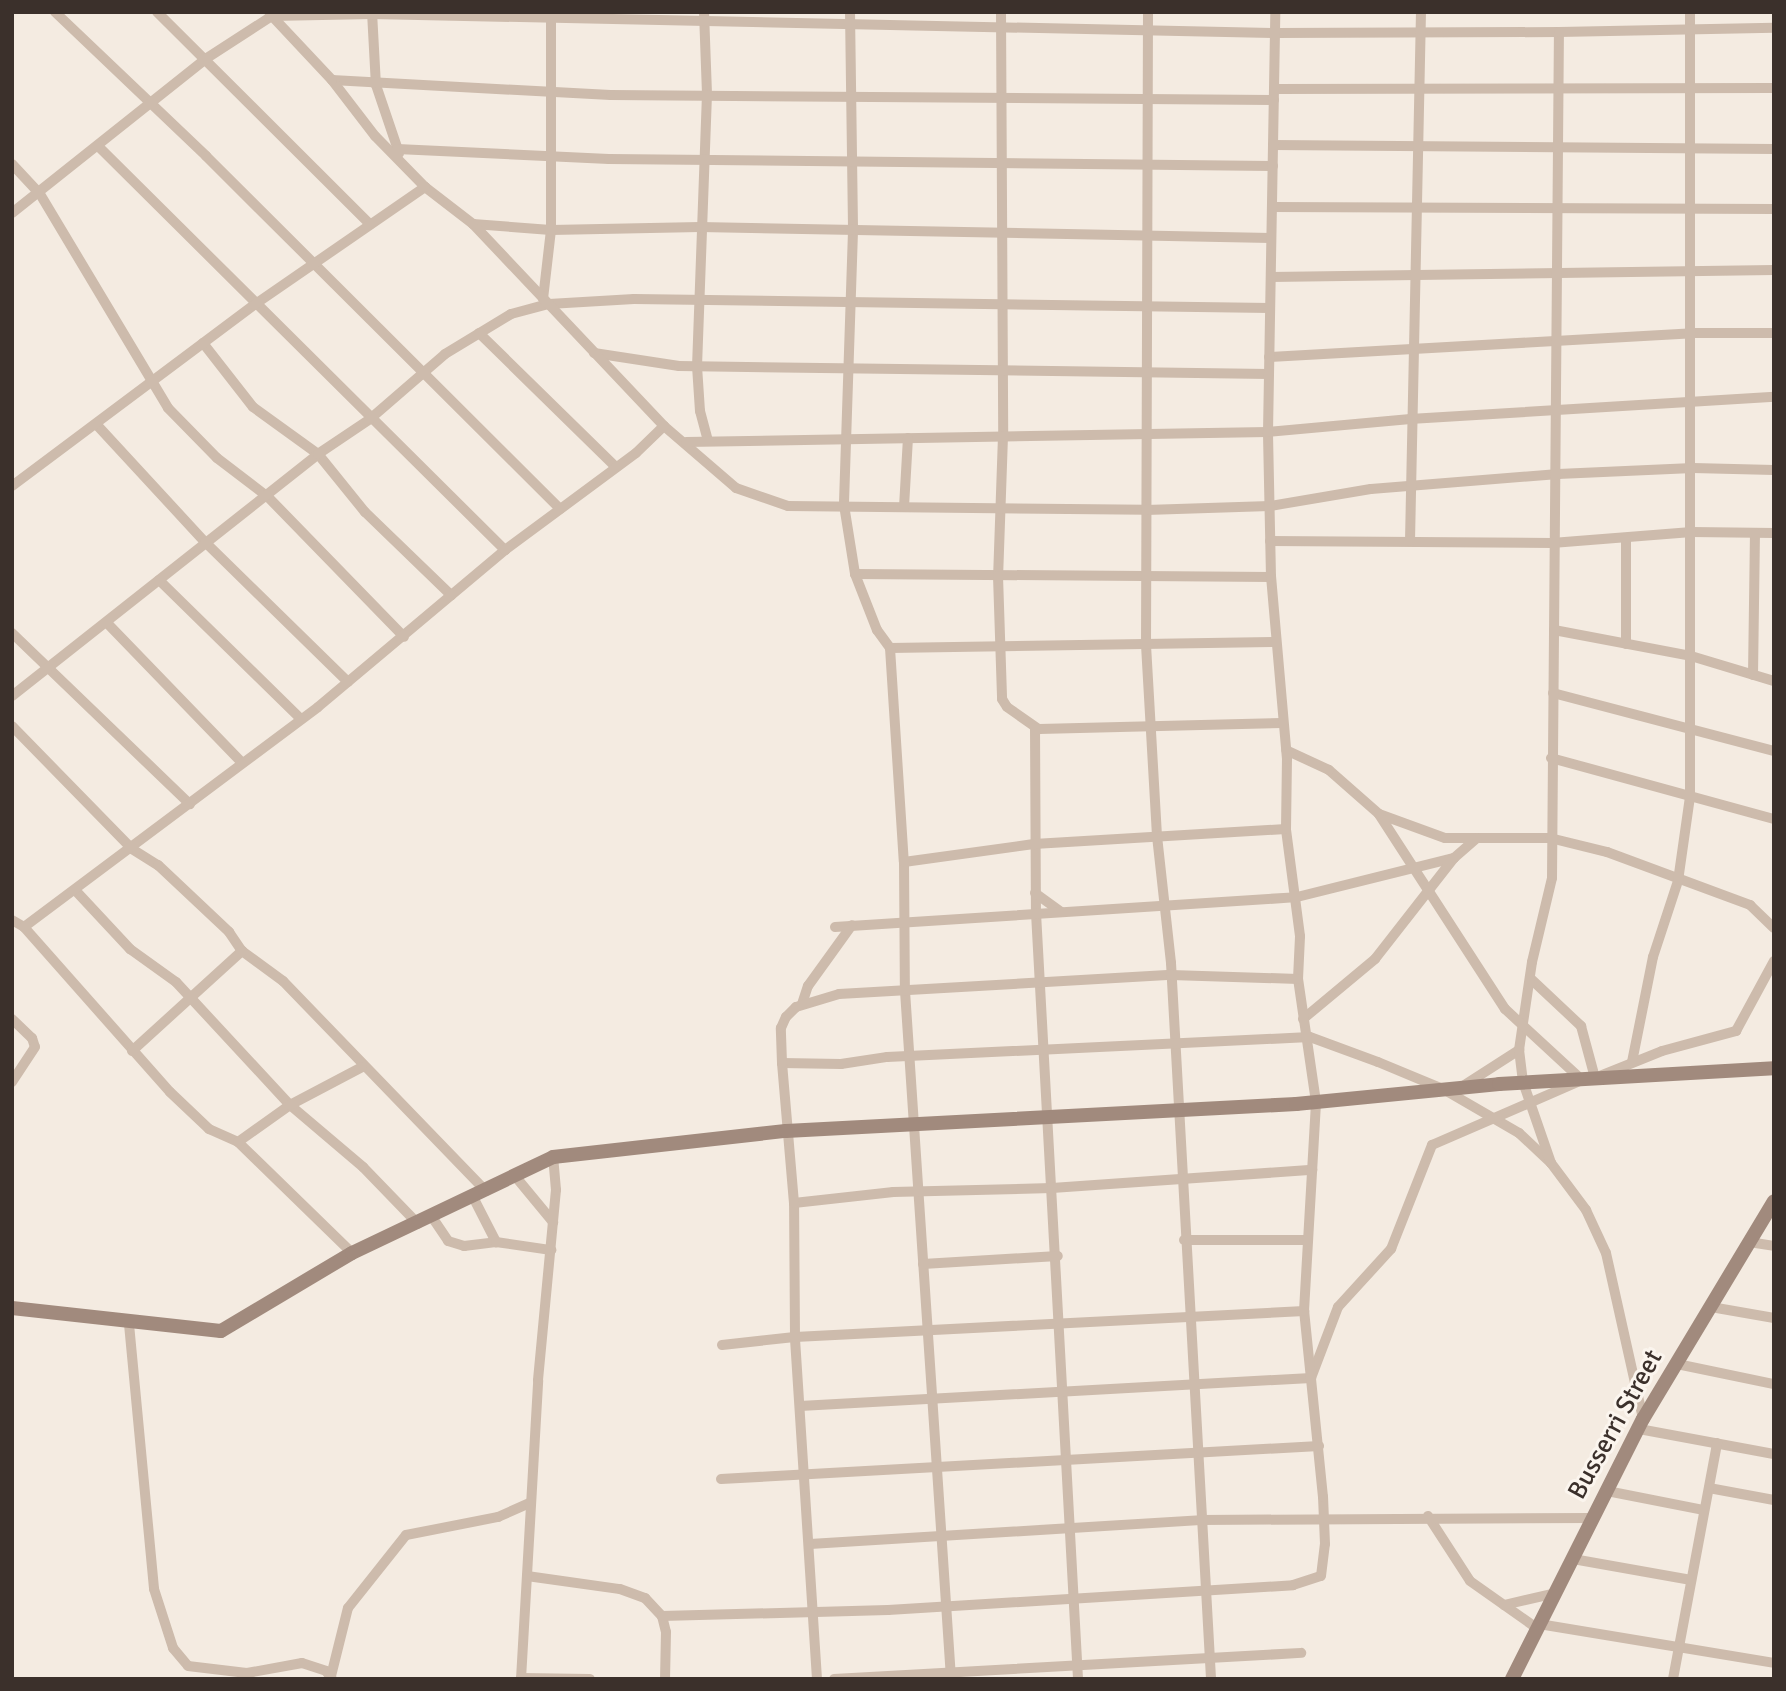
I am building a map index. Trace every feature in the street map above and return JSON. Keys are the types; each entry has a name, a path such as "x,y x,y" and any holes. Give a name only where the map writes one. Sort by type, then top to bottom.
{"main road":[{"path":"12,1308 129,1324 221,1331 352,1253 418,1224 553,1157 786,1132 1317,1102 1523,1082 1774,1068"},
{"name":"Busserri Street","path":"1512,1679 1641,1424 1774,1201"}],"street":[{"path":"55,12 154,104 560,509"},
{"path":"157,12 207,58 370,224"},
{"path":"849,12 853,95 853,231 844,505 855,574 877,630 890,648 904,862 905,990 950,1676"},
{"path":"1001,12 1000,371 1003,436 998,576 1004,703 1035,728 1149,729 1282,723"},
{"path":"1148,12 1146,645 1149,729 1171,975 1195,1456 1211,1679"},
{"path":"662,1616 814,1613 1314,1582 1323,1569 1324,1517 1319,1446 1304,1311 1317,1102 1310,1037 1303,1019 1298,979 1297,897 1286,829 1286,750 1274,642 1271,577 1268,432 1275,12"},
{"path":"1410,541 1409,419 1420,12"},
{"path":"1632,1062 1653,957 1678,881 1690,797 1694,399 1689,150 1690,12"},
{"path":"372,13 376,85 402,162"},
{"path":"270,14 332,80 425,187 473,224 664,426 686,442 736,488 754,498 788,506 1146,510 1270,506 1303,497 1558,474 1693,468 1774,470"},
{"path":"12,214 100,148 207,58 270,14 705,18 850,26 1148,28 1275,33 1774,28"},
{"path":"546,301 551,230 551,16"},
{"path":"705,18 707,94 700,227 697,366 700,411 709,440"},
{"path":"1551,1163 1523,1082 1519,1050 1521,1028 1552,878 1552,543 1558,474 1559,411 1559,32"},
{"path":"332,80 376,85 550,93 1000,98 1148,97 1419,89 1774,88"},
{"path":"1273,145 1774,149"},
{"path":"100,148 254,305 505,550"},
{"path":"397,149 552,156 1000,166 1273,166"},
{"path":"12,164 40,194 168,408 217,458 268,497 404,637"},
{"path":"12,486 254,305 425,187"},
{"path":"1272,207 1690,211 1774,209"},
{"path":"473,224 551,230 700,227 1271,237"},
{"path":"1270,276 1774,270"},
{"path":"12,696 108,624 205,542 268,497 318,454 370,419 423,372 511,314 546,301 1000,302 1270,307"},
{"path":"479,333 616,467"},
{"path":"1269,356 1692,333 1774,333"},
{"path":"203,343 253,407 318,454 365,512 451,595"},
{"path":"594,354 697,366 849,371 1269,374"},
{"path":"686,442 1003,436 1148,437 1268,432 1694,399 1774,397"},
{"path":"96,424 205,542 348,681"},
{"path":"352,1253 238,1142 209,1129 132,1051 17,926 75,890 132,849 301,719 404,637 505,550 616,467 664,426"},
{"path":"904,507 908,438"},
{"path":"1270,541 1552,543 1692,533 1774,533"},
{"path":"1753,675 1755,533"},
{"path":"1626,538 1626,644"},
{"path":"855,574 1271,577"},
{"path":"159,580 301,719"},
{"path":"108,624 242,763"},
{"path":"1554,629 1691,656 1774,681"},
{"path":"12,634 190,804"},
{"path":"890,648 1274,642"},
{"path":"1553,693 1774,751"},
{"path":"12,726 132,849 158,865 229,932 243,951 283,981 479,1194 496,1242"},
{"path":"1035,728 1034,844 1039,982 1046,1117 1058,1256 1061,1390 1078,1679"},
{"path":"1286,750 1329,770 1379,814 1428,892 1521,1028 1588,1079"},
{"path":"1551,758 1774,819"},
{"path":"1379,814 1426,834 1477,838 1550,838 1607,852 1678,881 1750,905 1774,928"},
{"path":"904,862 1034,844 1286,829"},
{"path":"1303,1019 1375,958 1454,858 1477,838"},
{"path":"835,927 904,919 1297,897 1454,858"},
{"path":"75,890 130,949 155,963 290,1105 363,1167 418,1224"},
{"path":"1035,893 1061,912"},
{"path":"817,1679 795,1337 794,1203 786,1132 781,1028 802,1004 808,986 852,925"},
{"path":"132,1051 243,951"},
{"path":"1311,1378 1338,1307 1391,1249 1432,1145 1632,1062 1736,1031 1774,961"},
{"path":"802,1004 838,994 1171,975 1298,979"},
{"path":"1531,979 1581,1026 1588,1079"},
{"path":"12,1019 32,1038 35,1047 12,1082"},
{"path":"782,1063 841,1064 911,1056 1043,1052 1310,1037 1443,1089 1519,1133 1551,1163 1586,1210 1606,1253 1641,1424 1774,1454"},
{"path":"1461,1087 1519,1050"},
{"path":"238,1142 290,1105 362,1067"},
{"path":"553,1157 553,1222 531,1502 521,1679 590,1679"},
{"path":"794,1203 919,1191 1052,1188 1312,1170"},
{"path":"514,1176 553,1222"},
{"path":"432,1217 448,1241 464,1245 496,1242 551,1250"},
{"path":"1184,1240 1308,1240"},
{"path":"1749,1242 1774,1247"},
{"path":"923,1264 1058,1256"},
{"path":"1711,1307 1774,1318"},
{"path":"722,1345 795,1337 1304,1311"},
{"path":"129,1324 154,1589 173,1648 188,1666 247,1673 302,1663 331,1677 348,1608 406,1535 498,1517 531,1502"},
{"path":"1677,1364 1774,1384"},
{"path":"800,1406 1311,1378"},
{"path":"1673,1679 1717,1443"},
{"path":"721,1479 804,1478 1065,1459 1195,1456 1319,1446"},
{"path":"1709,1488 1774,1500"},
{"path":"1607,1491 1704,1510"},
{"path":"810,1544 1200,1520 1428,1516 1594,1518"},
{"path":"1428,1516 1470,1581 1539,1627 1774,1663"},
{"path":"1573,1559 1691,1580"},
{"path":"527,1576 620,1589 645,1598 662,1616 668,1648 665,1679"},
{"path":"1504,1605 1556,1593"},
{"path":"834,1679 950,1676 1078,1665 1301,1653"}]}
